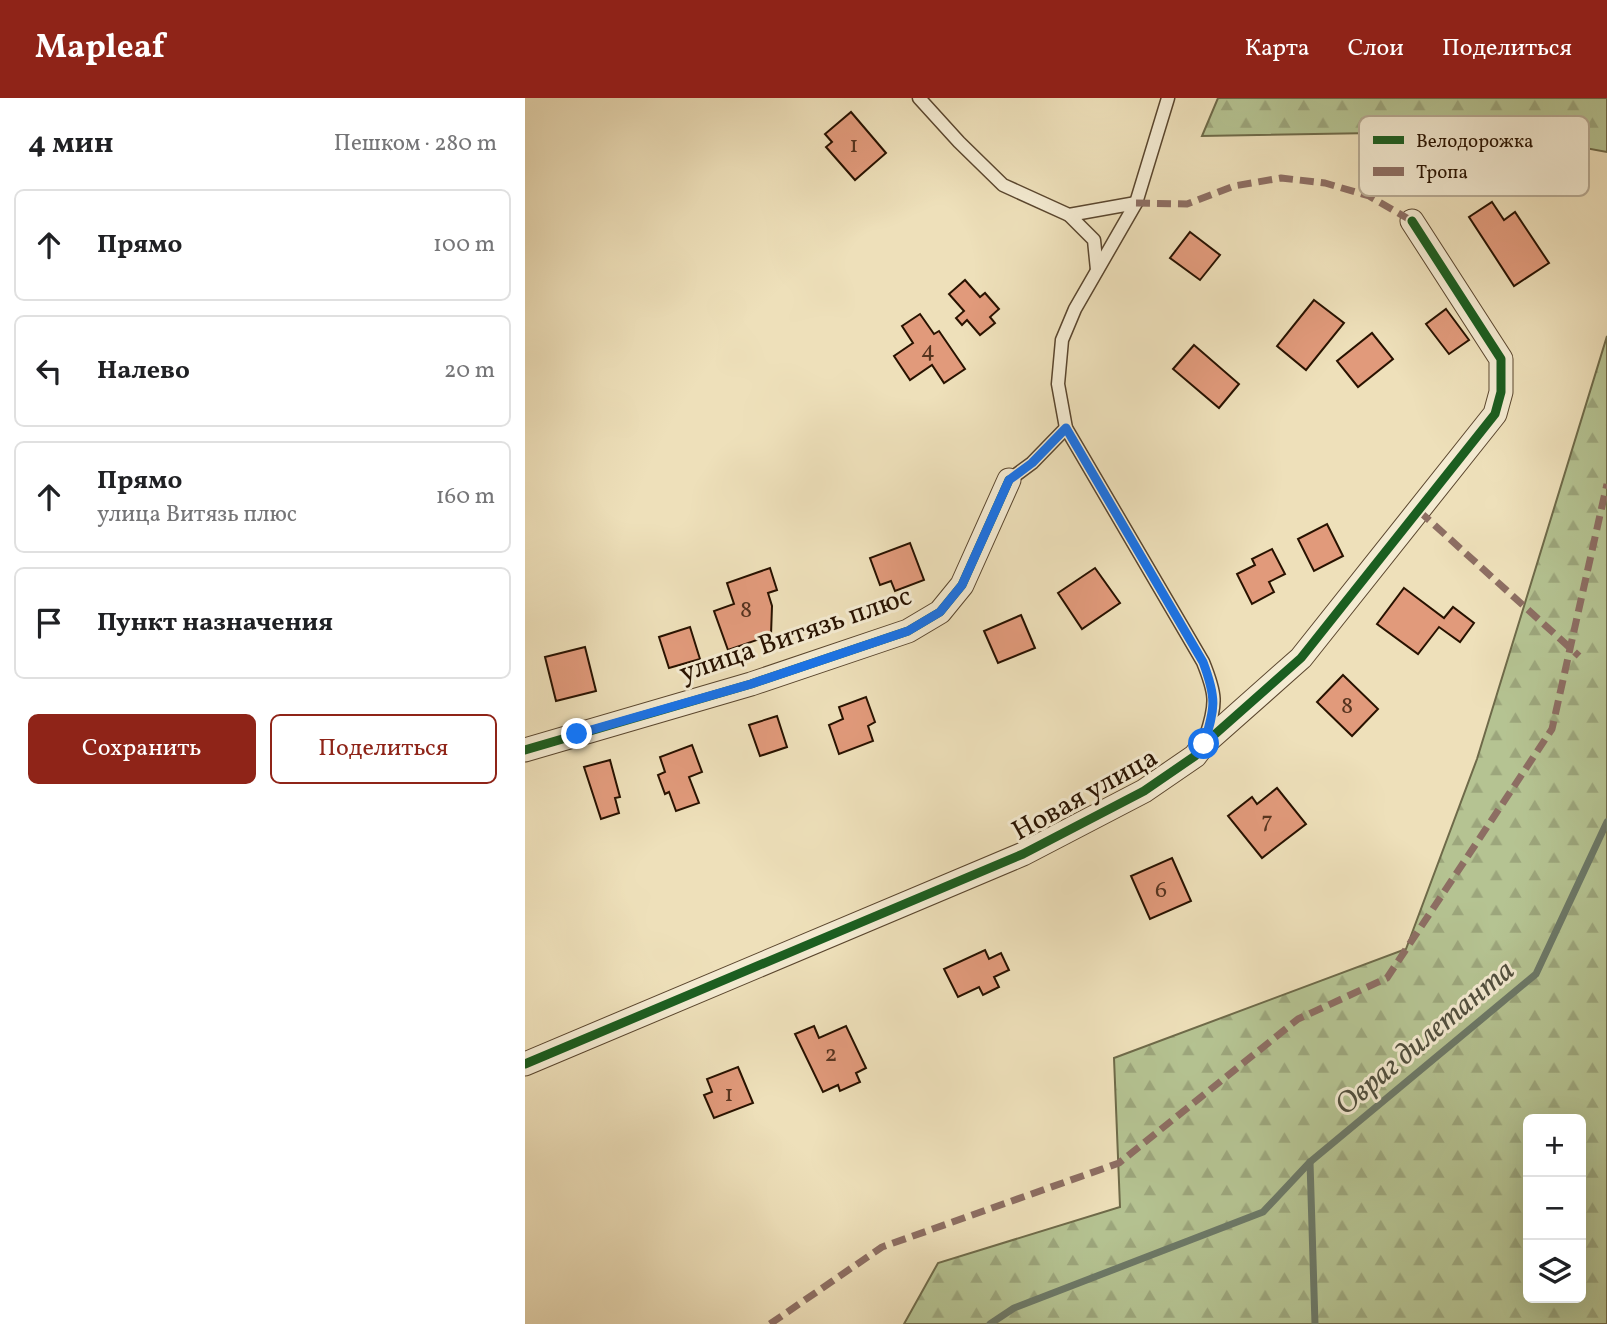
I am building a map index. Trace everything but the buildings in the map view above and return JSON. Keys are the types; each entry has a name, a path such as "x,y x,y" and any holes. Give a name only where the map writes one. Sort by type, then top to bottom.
{"street":[{"name":"Новая улица","path":"525,1063 1023,853 1144,791 1195,756 1204,744 1301,658 1495,414 1501,392 1501,359 1412,221"},
{"name":"улица Витязь плюс","path":"525,750 751,684 908,631 940,612 962,585 1009,480"}],"lane":[{"path":"919,98 1003,185 1069,215 1094,240 1097,270"},
{"path":"1168,98 1136,203 1075,309 1062,340 1058,384 1066,428 1203,662 1212,686 1215,710 1204,744"},
{"path":"1069,215 1136,203"},
{"path":"1009,480 1032,463 1066,428"}],"green space":[{"path":"1218,98 1607,98 1607,152 1589,149 1589,116 1359,116 1359,133 1202,136"},
{"path":"1607,336 1607,1324 904,1324 938,1263 1120,1207 1114,1058 1406,949 1477,759"}],"waterway":[{"name":"Овраг дилетанта","path":"990,1324 1014,1308 1263,1212 1310,1162 1536,974 1607,822"},
{"path":"1310,1162 1315,1324"}],"marked path":[{"path":"1136,203 1187,204 1234,186 1281,178 1325,183 1359,193"},
{"path":"1369,196 1412,221"},
{"path":"770,1324 882,1247 1119,1163 1298,1019 1387,978 1552,729 1607,484"},
{"path":"1419,511 1579,656"}],"cycle path":[{"path":"525,1064 1023,854 1144,791 1195,756 1204,744 1301,658 1495,414 1501,392 1501,359 1412,221"},
{"path":"525,750 751,684 908,631 940,612 962,585 1009,480"}],"route":[{"path":"577,734 751,684 908,631 940,612 962,585 1009,480 1032,463 1066,428 1203,662 1212,686 1215,710 1204,744"}]}
